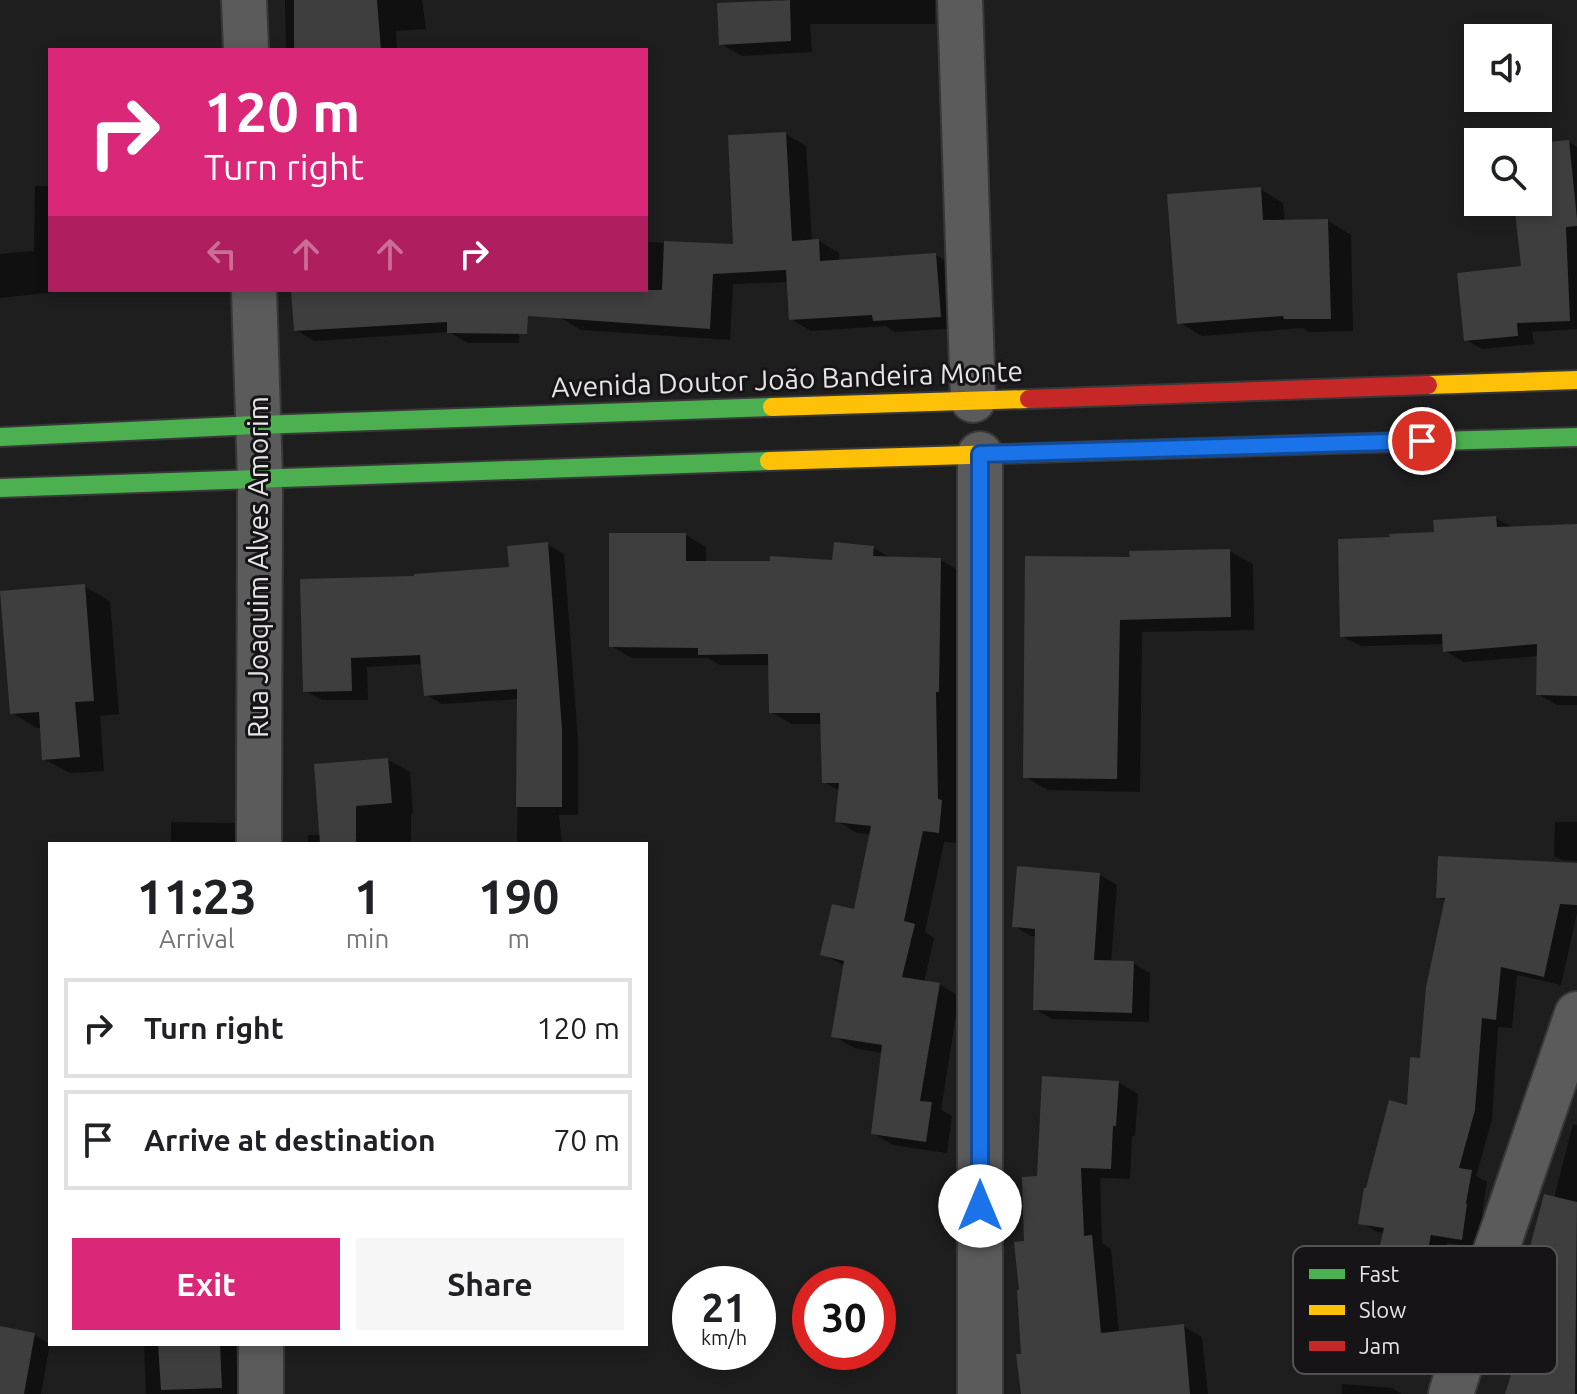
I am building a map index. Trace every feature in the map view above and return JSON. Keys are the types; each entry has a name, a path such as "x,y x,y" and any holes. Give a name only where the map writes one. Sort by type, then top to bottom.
{"main road":[{"name":"Avenida Doutor João Bandeira Monte","path":"0,437 973,400 1358,396 1577,380"},
{"path":"0,488 980,454 1360,436 1577,437"}],"street":[{"path":"244,0 246,48"},
{"path":"960,0 973,400"},
{"name":"Rua Joaquim Alves Amorim","path":"254,292 260,478 259,842"},
{"path":"980,454 980,1394"},
{"path":"1498,1246 1577,1014"},
{"path":"261,1346 261,1394"},
{"path":"1451,1394 1457,1374"}],"building":[{"path":"294,0 377,0 381,48 294,48"},
{"path":"790,0 791,41 719,45 717,3"},
{"path":"786,132 792,241 819,239 820,261 936,253 941,317 873,321 872,315 789,320 786,270 713,274 710,329 528,316 527,334 447,333 447,322 294,331 291,292 662,290 664,241 733,244 728,135"},
{"path":"1569,140 1577,219 1577,226 1566,227 1570,321 1517,323 1518,336 1464,341 1457,273 1521,266 1516,216 1552,216 1552,142"},
{"path":"1261,187 1263,220 1328,219 1331,319 1284,319 1283,316 1177,324 1167,194"},
{"path":"1496,516 1497,527 1577,524 1577,696 1536,695 1537,644 1443,652 1442,634 1340,637 1338,539 1434,532 1433,520"},
{"path":"609,533 686,533 686,561 770,561 770,556 832,560 834,542 874,546 873,556 941,558 939,692 936,692 938,799 942,800 939,833 923,831 904,921 915,924 902,977 940,983 920,1101 932,1102 926,1142 871,1134 882,1045 831,1037 844,961 820,955 832,904 854,909 871,826 835,822 839,783 822,783 820,713 769,713 768,654 698,655 698,648 609,647"},
{"path":"548,542 562,729 562,807 516,807 517,689 424,696 420,655 351,658 352,691 303,692 300,579 414,576 509,567 507,546"},
{"path":"1230,549 1231,617 1120,620 1117,779 1023,778 1025,556 1130,557 1129,551"},
{"path":"85,584 94,701 75,702 80,757 42,760 39,712 10,714 0,591"},
{"path":"388,758 392,803 356,806 356,842 320,842 314,764"},
{"path":"1438,856 1577,863 1577,905 1560,904 1544,977 1501,967 1496,1020 1482,1018 1475,1110 1459,1168 1472,1170 1462,1240 1431,1235 1429,1246 1380,1246 1384,1228 1358,1224 1364,1188 1389,1100 1407,1105 1410,1057 1420,1058 1426,987 1445,898 1436,898"},
{"path":"1017,866 1100,873 1094,960 1134,961 1132,1013 1033,1010 1035,929 1012,927"},
{"path":"1042,1076 1119,1081 1111,1169 1081,1168 1084,1236 1092,1235 1101,1333 1184,1324 1190,1394 1021,1394 1016,1354 1021,1354 1014,1242 1024,1241 1022,1177 1037,1176"},
{"path":"1544,1194 1577,1202 1575,1394 1505,1394 1511,1374 1557,1374 1557,1246 1530,1246"},
{"path":"0,1326 35,1333 24,1394 0,1394"},
{"path":"158,1346 220,1346 222,1388 161,1390"}],"traffic: fast":[{"path":"0,437 772,407"},
{"path":"1264,446 1577,437"},
{"path":"0,488 769,461"}],"traffic: slow":[{"path":"1428,385 1577,380"},
{"path":"772,407 1029,399"},
{"path":"769,461 1264,446"}],"traffic: jam":[{"path":"1029,399 1428,385"}],"route":[{"path":"980,1206 980,454 1422,441"}]}
